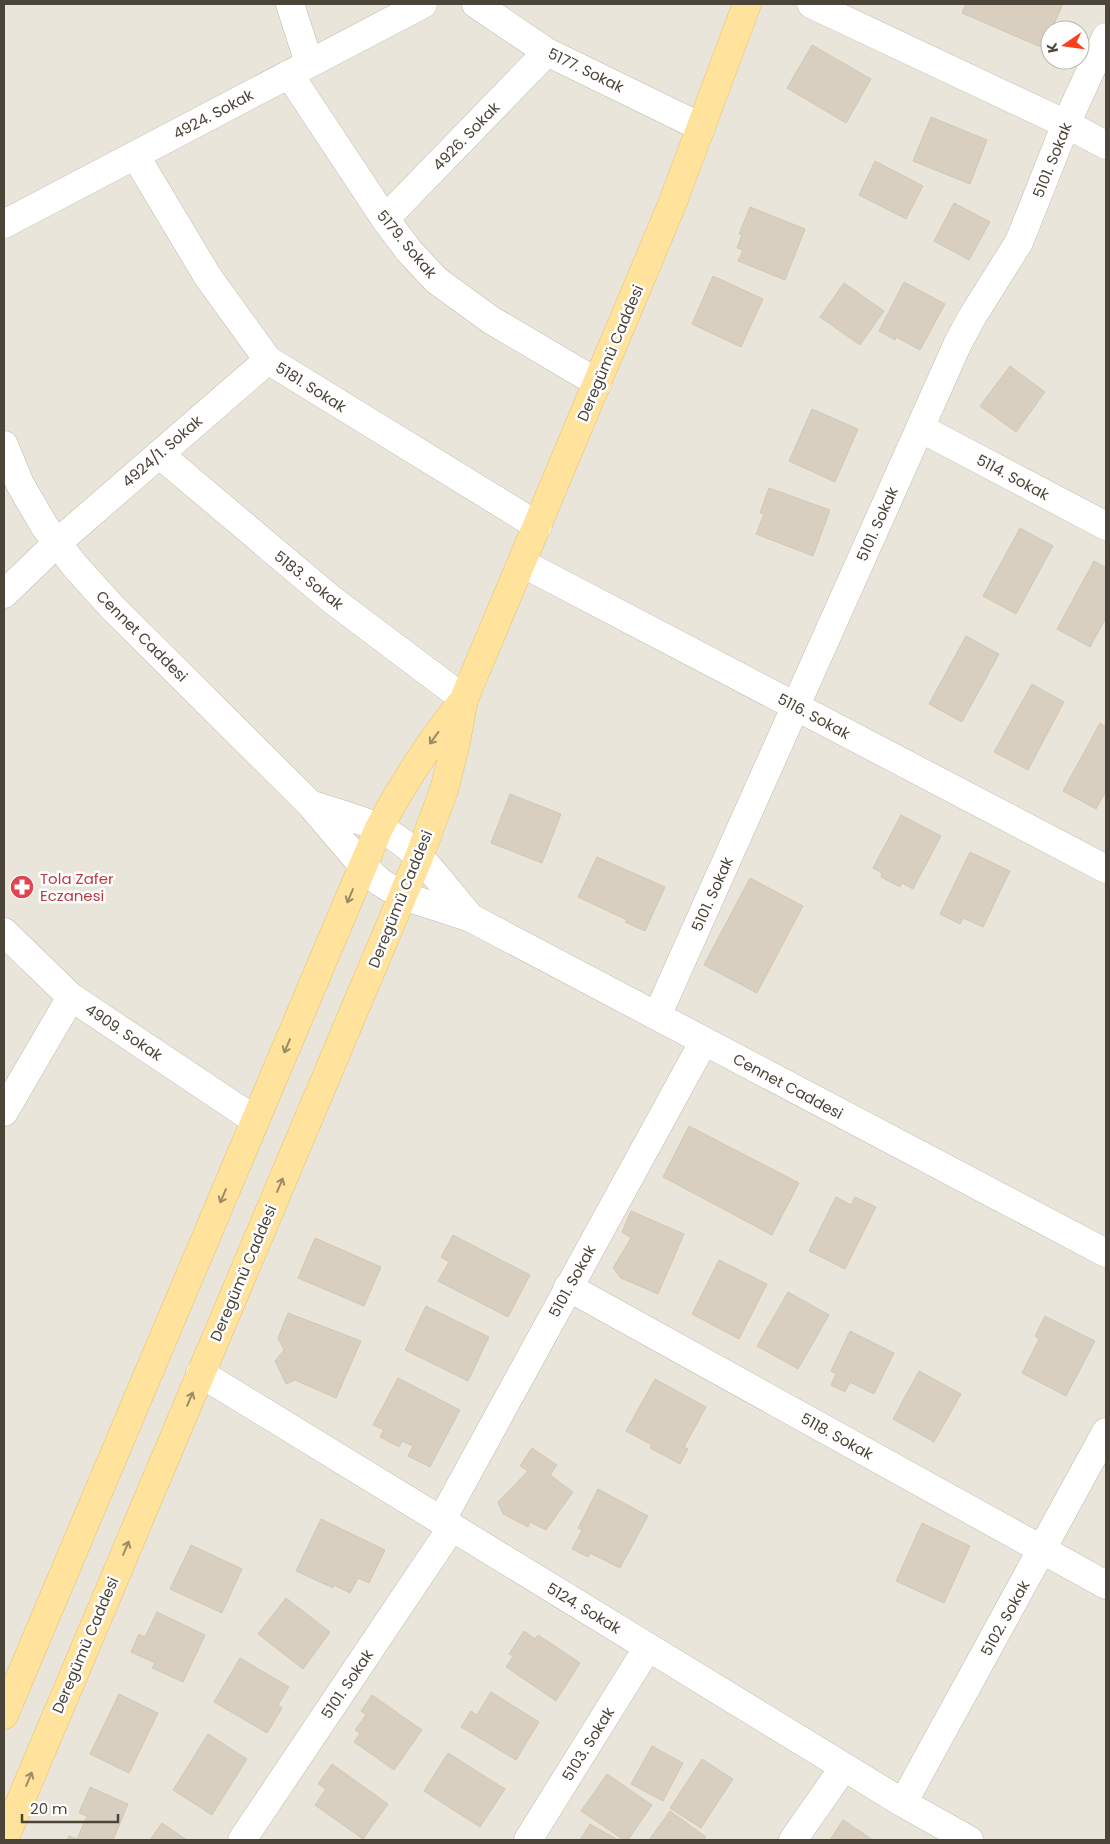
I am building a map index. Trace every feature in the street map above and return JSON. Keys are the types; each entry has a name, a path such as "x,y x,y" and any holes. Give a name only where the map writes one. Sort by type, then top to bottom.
{"main road":[{"name":"Deregümü Caddesi","path":"4,1840 419,857 444,790 455,747 464,699 671,207 747,4"},
{"name":"Deregümü Caddesi","path":"7,1700 379,828 408,777 435,736 464,699"}],"street":[{"name":"5179. Sokak","path":"290,4 299,69 384,219 409,251 431,274 461,300 491,320 598,383"},
{"name":"4924. Sokak","path":"4,224 423,4"},
{"name":"5177. Sokak","path":"476,4 546,52 701,127"},
{"path":"811,4 1066,124 1106,145"},
{"name":"5101. Sokak","path":"657,1016 920,428 972,317 1019,242 1066,124 1106,37"},
{"name":"4926. Sokak","path":"384,219 546,52"},
{"name":"5181. Sokak","path":"135,155 208,277 268,360 538,526"},
{"name":"4924/1. Sokak","path":"4,594 57,543 268,360"},
{"name":"5114. Sokak","path":"920,428 1106,526"},
{"name":"Cennet Caddesi","path":"4,445 20,484 45,527 112,607 310,804 363,866 380,882 403,896 471,918 1106,1253"},
{"name":"5183. Sokak","path":"159,454 331,599 464,699"},
{"name":"5116. Sokak","path":"522,563 1106,869"},
{"name":"Cennet Caddesi","path":"310,804 379,828 403,842 419,857 471,918"},
{"name":"4909. Sokak","path":"4,932 71,997 255,1120"},
{"path":"4,1112 71,997"},
{"name":"5101. Sokak","path":"242,1840 446,1524 568,1288 704,1041"},
{"name":"5118. Sokak","path":"568,1288 1106,1585"},
{"name":"5124. Sokak","path":"200,1373 903,1803 969,1840"},
{"name":"5102. Sokak","path":"903,1803 1106,1432"},
{"name":"5103. Sokak","path":"528,1840 648,1647"},
{"path":"792,1840 844,1767"}],"shaded area":[{"path":"4,4 1106,4 1106,1840 4,1840"}],"building":[{"path":"966,4 1063,4 1056,20 1040,20 1040,47 962,13"},
{"path":"812,45 871,79 846,123 787,88"},
{"path":"931,117 987,140 970,184 913,161"},
{"path":"875,161 923,186 906,219 859,195"},
{"path":"954,203 990,222 969,260 934,241"},
{"path":"750,207 805,229 785,280 738,261 743,250 737,248 742,235 739,234"},
{"path":"713,276 763,299 741,347 692,324"},
{"path":"904,282 945,304 920,350 896,337 895,340 879,331"},
{"path":"844,283 884,311 860,345 820,317"},
{"path":"1010,366 1045,392 1016,432 980,406"},
{"path":"812,409 858,429 835,482 789,461"},
{"path":"769,488 830,510 813,556 756,534 764,514 760,513"},
{"path":"1020,528 1053,546 1016,614 983,596"},
{"path":"1094,561 1106,568 1106,618 1090,647 1057,629"},
{"path":"966,636 999,654 962,722 929,704"},
{"path":"1032,684 1064,702 1028,770 994,752"},
{"path":"1100,723 1106,727 1106,791 1096,809 1063,791"},
{"path":"510,794 561,814 542,863 491,843"},
{"path":"901,815 941,836 913,889 902,883 900,887 881,877 882,873 873,868"},
{"path":"970,852 1010,871 983,927 963,918 960,924 940,914"},
{"path":"597,857 665,887 645,931 625,922 627,920 578,897"},
{"path":"750,878 803,906 757,993 704,965"},
{"path":"689,1126 799,1183 772,1235 663,1177"},
{"path":"836,1197 851,1205 855,1197 876,1207 845,1269 809,1251"},
{"path":"631,1211 684,1234 658,1294 621,1278 613,1268 631,1238 622,1232"},
{"path":"453,1235 530,1275 508,1317 438,1281 449,1262 441,1257"},
{"path":"315,1238 381,1267 364,1306 298,1278"},
{"path":"719,1260 767,1284 739,1339 692,1314"},
{"path":"788,1292 829,1315 798,1369 757,1346"},
{"path":"426,1306 489,1337 468,1381 405,1350"},
{"path":"288,1313 361,1341 336,1398 295,1380 286,1384 275,1361 284,1350 278,1338"},
{"path":"1045,1316 1095,1341 1066,1396 1022,1373 1039,1339 1035,1336"},
{"path":"850,1331 894,1353 874,1394 850,1382 845,1392 831,1385 836,1374 831,1371"},
{"path":"919,1371 961,1394 934,1442 893,1419"},
{"path":"398,1378 460,1410 430,1467 408,1456 413,1446 402,1441 399,1447 380,1437 384,1430 373,1425"},
{"path":"655,1379 706,1407 684,1447 688,1449 680,1464 650,1448 652,1445 626,1431"},
{"path":"532,1448 557,1465 550,1475 573,1492 546,1530 530,1522 528,1527 503,1514 498,1502 528,1471 520,1466"},
{"path":"598,1489 648,1516 620,1568 590,1553 588,1557 572,1549 582,1530 578,1528"},
{"path":"321,1519 385,1550 369,1583 358,1578 350,1593 334,1585 333,1588 296,1571"},
{"path":"922,1523 970,1546 944,1603 896,1581"},
{"path":"191,1545 242,1569 222,1613 170,1589"},
{"path":"286,1598 330,1632 303,1669 258,1634"},
{"path":"157,1612 205,1635 183,1682 152,1668 155,1663 131,1652 139,1634 145,1637"},
{"path":"524,1631 535,1639 538,1635 580,1663 556,1701 506,1667 513,1656 509,1654"},
{"path":"240,1658 289,1687 278,1705 282,1708 267,1733 214,1702"},
{"path":"491,1692 539,1722 516,1760 461,1727 471,1711 477,1715"},
{"path":"119,1694 158,1713 129,1773 90,1754"},
{"path":"372,1695 422,1730 394,1770 354,1742 360,1733 355,1730 366,1715 361,1711"},
{"path":"208,1734 247,1759 212,1815 173,1790"},
{"path":"652,1746 683,1763 663,1801 631,1784"},
{"path":"448,1753 505,1789 480,1827 424,1791"},
{"path":"702,1759 733,1779 701,1828 670,1808"},
{"path":"332,1764 388,1804 363,1839 315,1805 326,1789 318,1784"},
{"path":"607,1774 652,1805 628,1840 624,1840 581,1811"},
{"path":"90,1787 128,1804 113,1840 67,1840 69,1836 77,1839 87,1816 79,1813"},
{"path":"670,1811 706,1837 703,1840 649,1840"},
{"path":"843,1820 873,1840 830,1840"},
{"path":"162,1823 187,1840 150,1840"},
{"path":"590,1824 618,1840 580,1840"}],"place":[{"name":"Tola Zafer Eczanesi","path":"22,887"}]}
